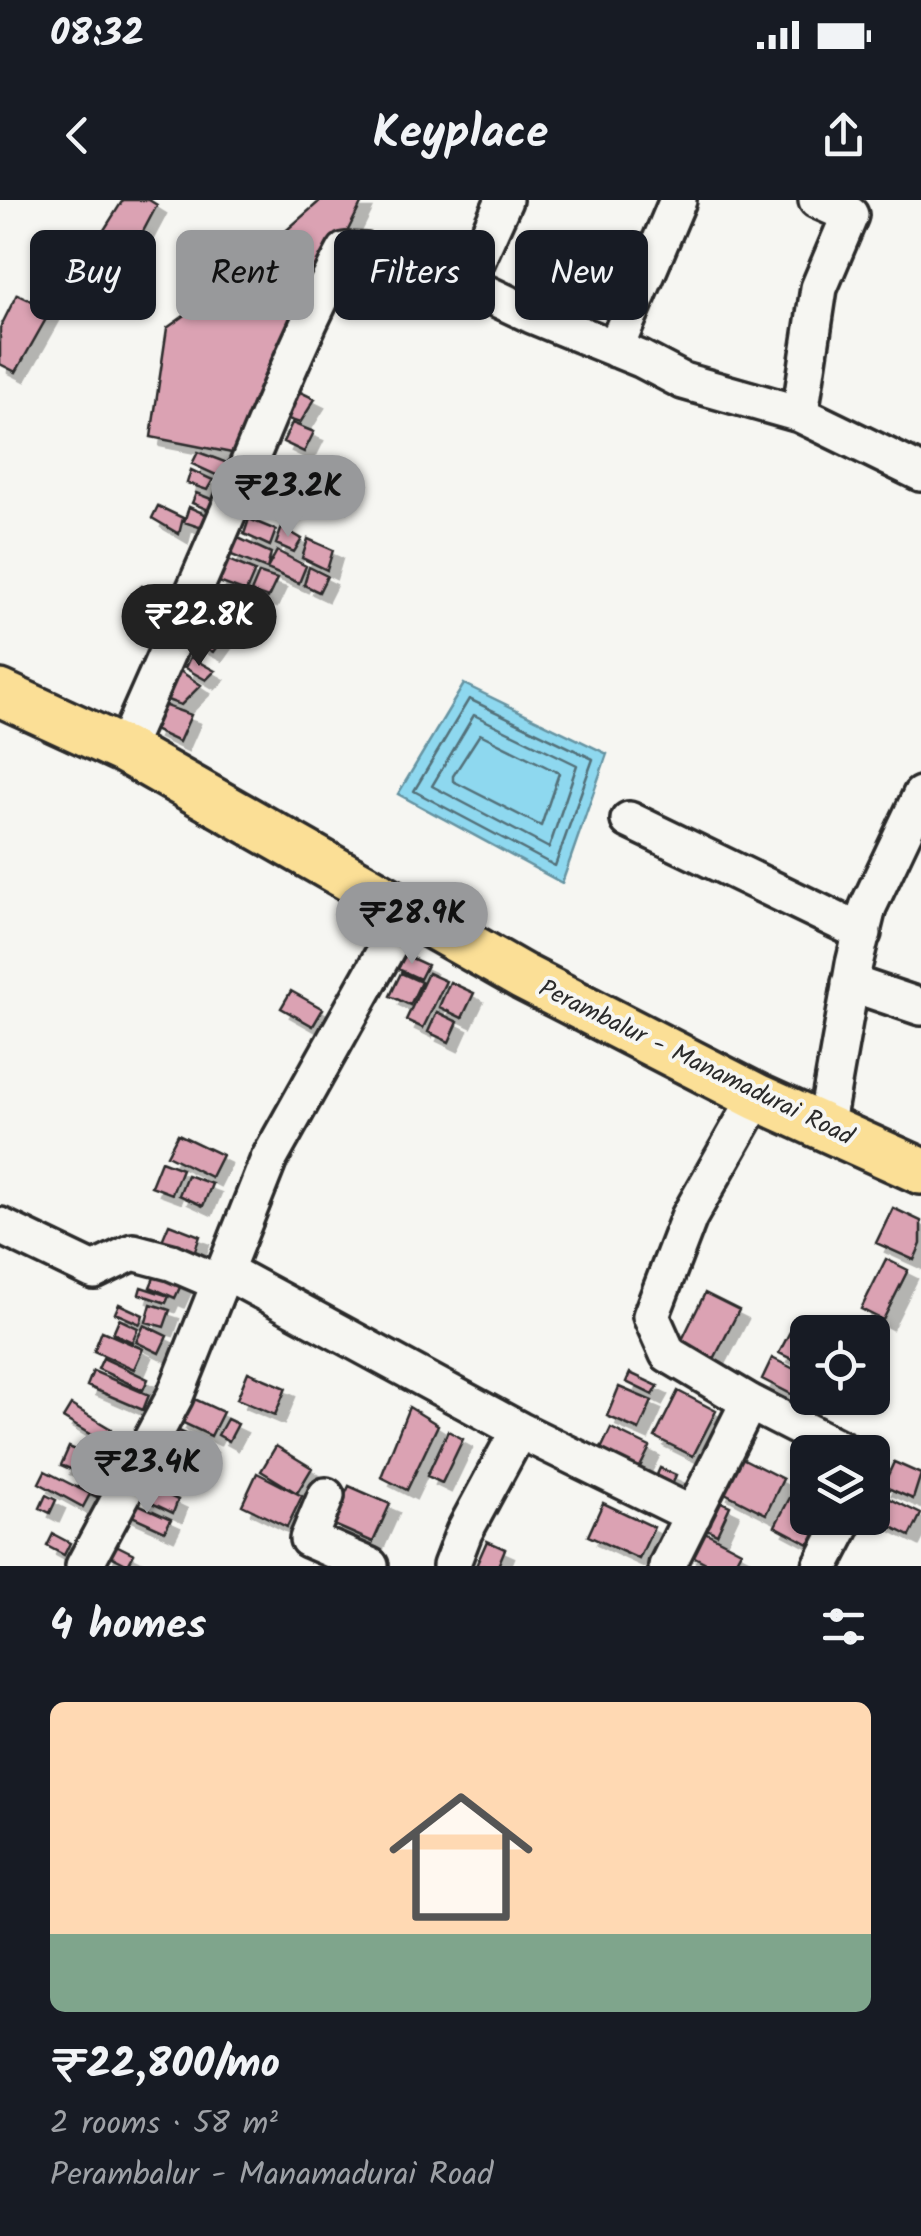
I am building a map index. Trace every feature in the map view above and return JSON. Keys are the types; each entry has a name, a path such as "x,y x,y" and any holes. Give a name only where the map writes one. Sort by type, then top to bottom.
{"main road":[{"name":"Perambalur - Manamadurai Road","path":"0,693 124,750 523,977 824,1130 921,1171"}],"street":[{"path":"490,230 504,200"},
{"path":"615,348 678,200"},
{"path":"800,414 819,288 854,208 817,200"},
{"path":"124,750 258,437 334,272"},
{"path":"495,296 682,380 800,414 921,473"},
{"path":"824,1130 868,907 921,795"},
{"path":"629,820 863,933"},
{"path":"84,1566 175,1396 269,1159 407,912"},
{"path":"850,983 921,1007"},
{"path":"757,1097 689,1217 651,1316 668,1354 814,1435"},
{"path":"0,1226 94,1271 133,1252 222,1277 518,1430 693,1515"},
{"path":"667,1566 749,1402"},
{"path":"450,1566 518,1430"},
{"path":"326,1496 308,1539 370,1566"},
{"path":"821,1566 837,1535"}],"water":[{"path":"464,684 607,754 562,883 398,794"}],"building":[{"path":"123,200 149,200 157,205 144,230 104,230"},
{"path":"321,200 363,200 348,230 334,230 334,258 314,299 314,230 287,230"},
{"path":"17,294 30,300 30,320 45,320 16,372 0,364 0,328"},
{"path":"178,320 303,320 237,454 151,437 167,328"},
{"path":"292,388 315,399 300,423 282,417"},
{"path":"292,423 314,432 304,452 283,442"},
{"path":"198,452 233,465 227,480 192,464"},
{"path":"288,465 310,473 305,487 284,478"},
{"path":"258,469 287,485 280,502 251,488"},
{"path":"191,470 213,480 207,490 187,483"},
{"path":"312,476 345,492 338,503 305,487"},
{"path":"196,493 216,501 211,511 192,503"},
{"path":"158,506 183,518 179,534 152,518"},
{"path":"189,507 214,518 208,530 184,522"},
{"path":"249,519 276,530 270,546 244,534"},
{"path":"282,527 302,539 294,552 276,544"},
{"path":"236,537 271,553 267,569 229,554"},
{"path":"308,539 333,550 327,570 302,558"},
{"path":"277,551 306,566 299,583 267,569"},
{"path":"226,559 255,571 246,592 216,581"},
{"path":"309,567 327,576 319,592 304,585"},
{"path":"259,573 277,579 268,598 251,592"},
{"path":"142,586 168,607 162,617 134,593"},
{"path":"138,606 162,623 156,633 129,615"},
{"path":"212,613 233,624 213,652 196,643"},
{"path":"190,657 215,671 206,680 185,668"},
{"path":"177,669 201,685 181,705 159,697"},
{"path":"163,705 191,715 179,742 151,729"},
{"path":"344,918 366,929 362,938 339,928"},
{"path":"405,955 427,965 420,979 398,969"},
{"path":"401,973 421,982 410,1005 390,996"},
{"path":"428,973 446,981 423,1028 406,1020"},
{"path":"450,982 474,993 462,1018 439,1007"},
{"path":"291,991 323,1009 313,1026 281,1008"},
{"path":"437,1012 458,1022 449,1042 428,1032"},
{"path":"178,1134 222,1155 211,1177 167,1155"},
{"path":"161,1161 182,1169 172,1194 151,1186"},
{"path":"187,1175 212,1184 203,1206 179,1195"},
{"path":"893,1208 921,1221 921,1244 914,1260 876,1243"},
{"path":"169,1224 200,1236 193,1256 161,1243"},
{"path":"886,1259 908,1270 886,1315 861,1309"},
{"path":"156,1273 181,1285 175,1298 150,1287"},
{"path":"141,1287 169,1296 166,1303 139,1294"},
{"path":"705,1293 739,1310 714,1359 681,1342"},
{"path":"119,1304 143,1315 140,1324 115,1313"},
{"path":"151,1304 170,1310 164,1327 146,1322"},
{"path":"119,1319 138,1328 132,1342 113,1333"},
{"path":"144,1325 167,1336 159,1353 136,1342"},
{"path":"102,1331 143,1349 134,1369 94,1351"},
{"path":"790,1332 790,1358 779,1353"},
{"path":"103,1358 148,1379 143,1390 98,1369"},
{"path":"772,1358 790,1367 790,1393 762,1379"},
{"path":"93,1371 149,1395 143,1410 87,1386"},
{"path":"248,1372 286,1388 275,1415 237,1399"},
{"path":"630,1373 658,1386 653,1395 626,1382"},
{"path":"619,1387 652,1401 639,1430 607,1416"},
{"path":"678,1391 716,1411 693,1456 655,1437"},
{"path":"188,1396 223,1412 211,1436 177,1420"},
{"path":"71,1405 111,1429 103,1442 63,1418"},
{"path":"409,1407 438,1425 407,1490 381,1477"},
{"path":"227,1419 238,1424 229,1441 218,1435"},
{"path":"172,1428 208,1444 201,1461 164,1445"},
{"path":"611,1428 650,1447 633,1481 595,1462"},
{"path":"448,1431 463,1439 442,1483 427,1476"},
{"path":"276,1446 312,1468 297,1493 261,1471"},
{"path":"69,1447 103,1462 96,1480 61,1465"},
{"path":"736,1455 783,1479 766,1514 719,1490"},
{"path":"894,1462 921,1474 913,1499 890,1489"},
{"path":"660,1468 676,1475 669,1493 652,1486"},
{"path":"45,1471 90,1494 83,1507 39,1483"},
{"path":"257,1473 302,1496 287,1527 242,1505"},
{"path":"84,1475 103,1484 97,1497 78,1488"},
{"path":"149,1486 178,1500 173,1513 143,1499"},
{"path":"349,1486 390,1504 373,1542 332,1524"},
{"path":"46,1495 56,1500 50,1513 40,1508"},
{"path":"790,1498 790,1534 775,1526"},
{"path":"715,1499 730,1506 717,1534 702,1527"},
{"path":"890,1499 921,1514 910,1536 890,1526"},
{"path":"129,1500 171,1519 165,1531 123,1512"},
{"path":"603,1503 654,1527 639,1559 588,1536"},
{"path":"699,1529 741,1551 733,1566 712,1566 687,1553"},
{"path":"53,1534 70,1543 64,1555 47,1546"},
{"path":"792,1535 814,1535 809,1544"},
{"path":"487,1541 505,1549 498,1566 476,1566"},
{"path":"110,1542 134,1554 128,1565 105,1553"}]}
